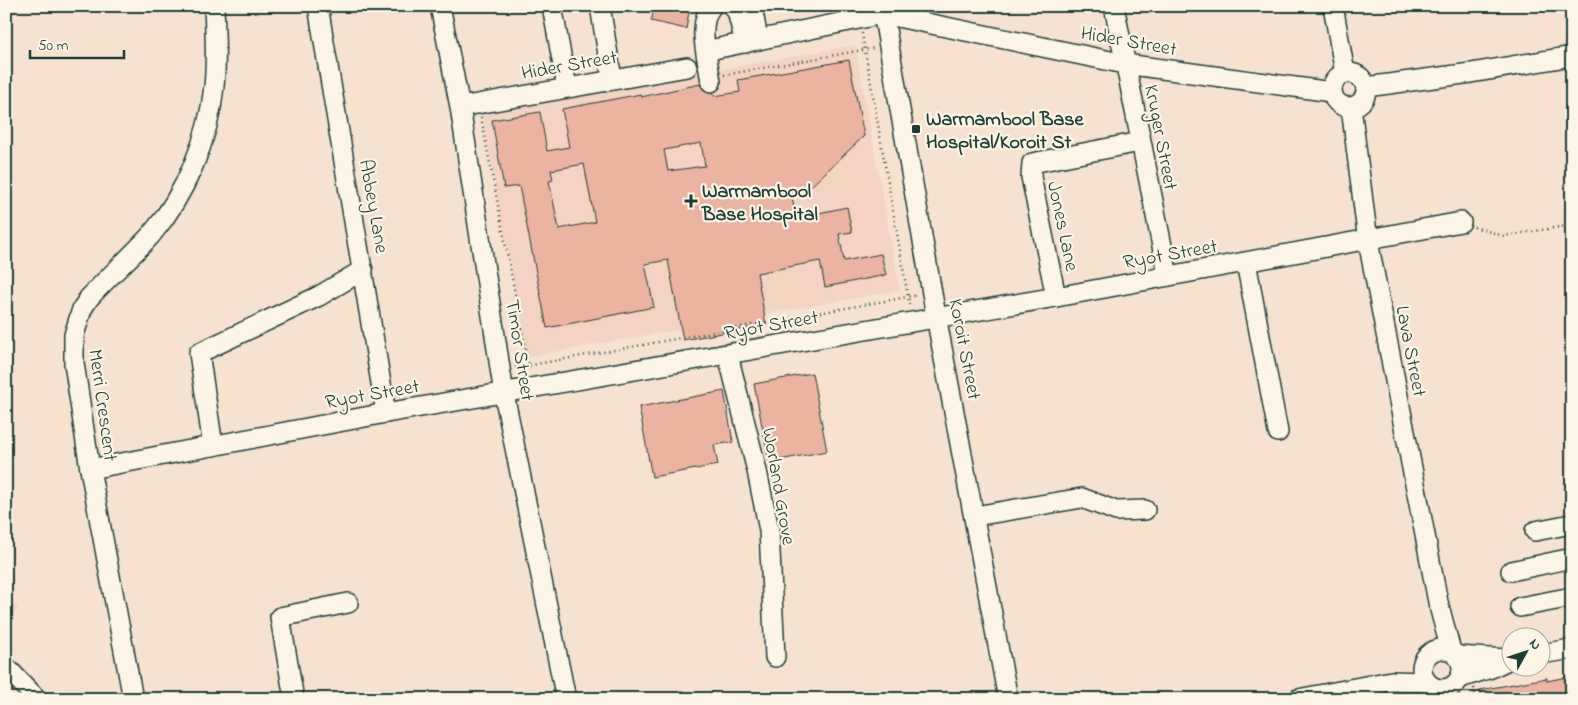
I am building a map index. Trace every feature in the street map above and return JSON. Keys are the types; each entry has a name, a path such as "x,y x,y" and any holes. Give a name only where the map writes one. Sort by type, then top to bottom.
{"street":[{"name":"Merri Crescent","path":"133,699 90,469 72,346 77,322 89,298 151,235 178,195 189,173 210,113 214,87 214,6"},
{"name":"Abbey Lane","path":"318,6 386,413"},
{"name":"Timor Street","path":"440,6 460,107 504,394 566,699"},
{"path":"552,6 567,87"},
{"path":"600,6 612,78"},
{"path":"711,82 704,32 705,14 712,6"},
{"path":"732,6 737,11 752,41"},
{"path":"752,6 752,41"},
{"name":"Kruger Street","path":"1114,6 1168,276"},
{"path":"1333,6 1345,73"},
{"name":"Hider Street","path":"714,49 859,19 882,10 1125,64 1332,92"},
{"name":"Koroit Street","path":"882,10 936,316 1008,699"},
{"path":"1366,87 1470,73 1572,56"},
{"name":"Hider Street","path":"460,107 612,78 687,67"},
{"path":"1345,73 1358,76 1366,87 1361,103 1351,107 1340,105 1332,92 1336,78 1345,73"},
{"name":"Lava Street","path":"1351,107 1368,241 1438,602 1442,654"},
{"name":"Jones Lane","path":"1056,297 1031,177 1032,163 1140,142"},
{"name":"Ryot Street","path":"90,469 386,413 728,355 936,316 1056,297 1368,241 1461,222"},
{"path":"1246,262 1278,432"},
{"path":"213,446 199,353 319,296 363,270"},
{"name":"Worland Grove","path":"728,355 757,471 768,530 775,657"},
{"path":"975,516 1082,498 1116,511 1145,510"},
{"path":"1535,531 1572,524"},
{"path":"1511,570 1572,558"},
{"path":"1520,607 1572,597"},
{"path":"294,699 280,617 348,603"},
{"path":"1550,652 1572,649"},
{"path":"1442,654 1462,666 1457,687"},
{"path":"1432,689 1422,672 1442,654"},
{"path":"1298,699 1392,681 1442,654 1500,658"},
{"path":"1392,681 1432,689 1457,687 1500,664"},
{"path":"6,667 37,699"}],"path":[{"path":"859,19 912,321"},
{"path":"479,103 534,388"},
{"path":"1461,222 1504,236 1572,225"},
{"path":"501,370 932,292"}],"shaded area":[{"name":"Warrnambool Base Hospital","path":"855,45 900,290 527,357 482,113"},
{"path":"6,594 18,609 6,623"}],"building":[{"path":"655,6 690,6 686,29 651,21"},
{"name":"Warrnambool Base Hospital","path":"849,60 864,136 809,188 791,192 796,218 847,207 852,232 839,234 844,261 881,254 886,275 825,287 820,261 757,273 766,325 683,340 668,260 645,264 654,307 547,328 519,186 504,188 492,120 540,112 547,151 569,147 562,109 641,94 641,97 700,84 703,89 713,93 714,96 740,92 738,80","holes":["701,143 705,166 668,171 664,150","584,164 595,222 559,229 549,181 553,180 551,170"]},
{"path":"812,373 827,451 769,462 754,384"},
{"path":"724,391 733,442 714,445 718,465 652,477 639,407"},
{"path":"1572,676 1572,699 1482,699 1480,690 1547,678 1547,681"}],"place":[{"name":"Warrnambool Base Hospital/Koroit St","path":"916,129"},
{"name":"Warrnambool Base Hospital","path":"691,201"}]}
